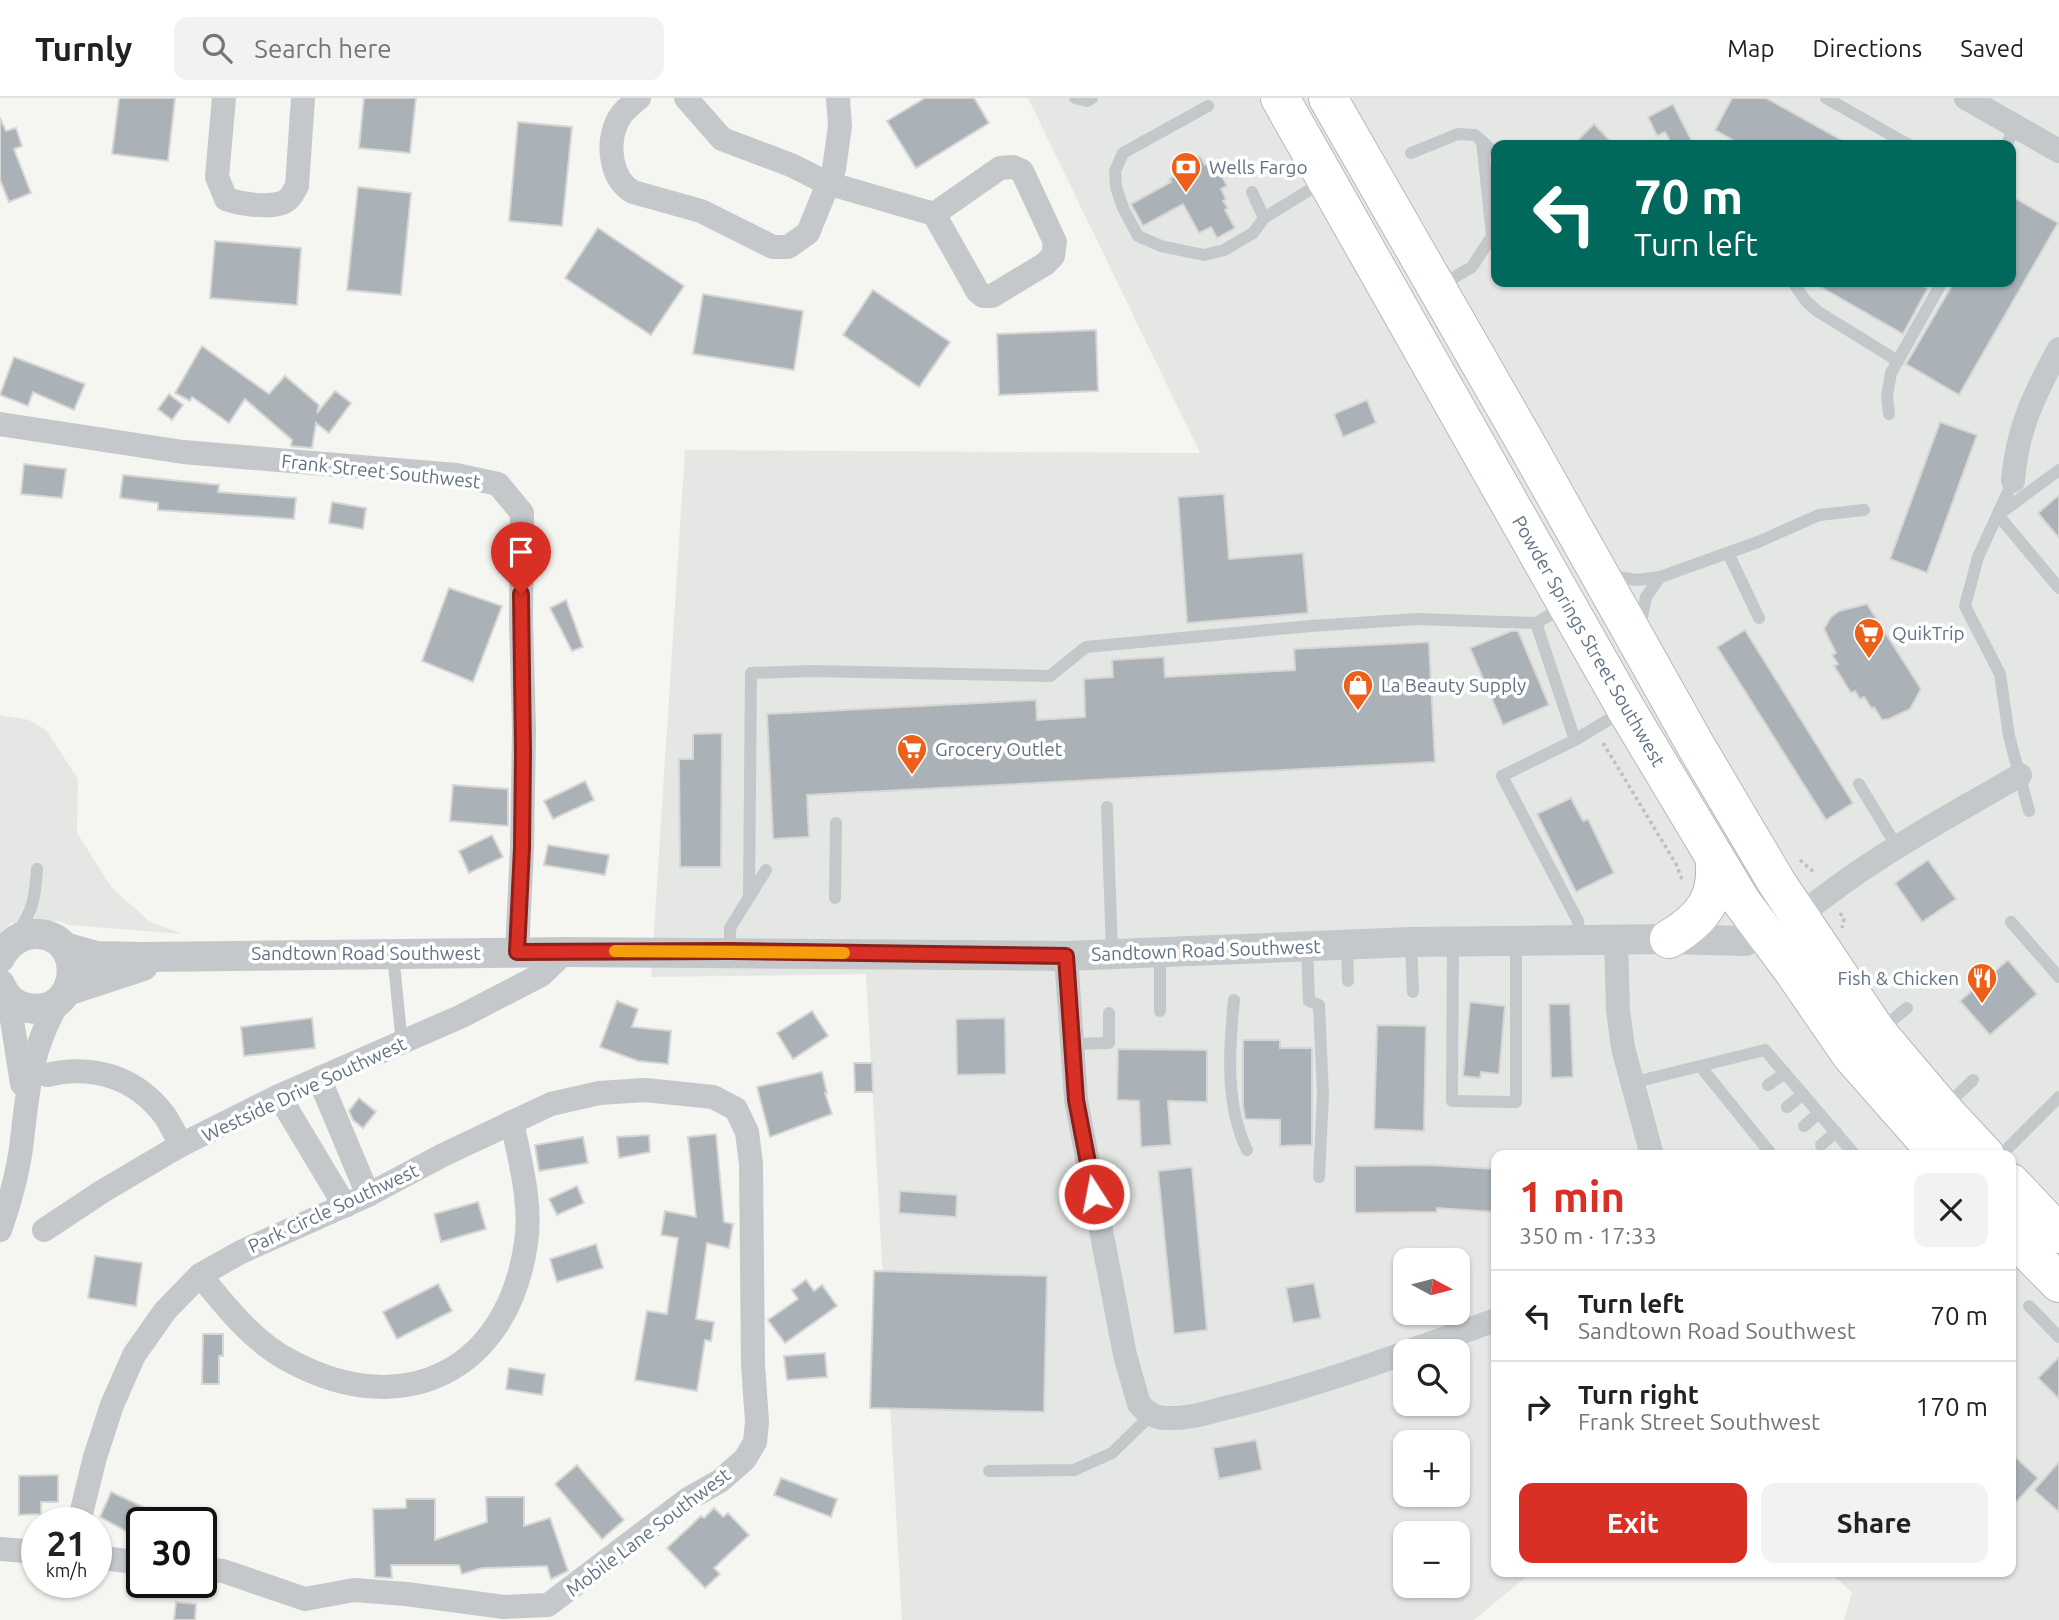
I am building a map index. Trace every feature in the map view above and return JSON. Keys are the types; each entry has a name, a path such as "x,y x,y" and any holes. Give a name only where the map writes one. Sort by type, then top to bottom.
{"main road":[{"name":"Powder Springs Street Southwest","path":"1280,98 1326,179 1552,614 1626,709 1741,901 1764,934 1794,972 1851,1055 1934,1150"},
{"name":"Powder Springs Street Southwest","path":"1330,100 1696,746 1798,917 1877,1032 1980,1150"},
{"path":"1669,939 1692,925 1709,902 1716,880 1714,856"},
{"path":"2016,1190 2040,1223 2059,1283"}],"street":[{"path":"224,98 217,177 226,199 237,203 267,204 283,203 291,197 297,186 303,98"},
{"path":"639,98 618,120 612,136 612,161 625,187 633,192 701,211 773,247 788,247 808,233 834,169 840,126 838,98"},
{"path":"686,98 722,138 791,165 827,183 934,214 978,292 983,296 992,296 1045,264 1053,256 1055,242 1021,171 1013,167 1000,168 934,214"},
{"path":"1966,98 2010,135 2059,151"},
{"path":"2013,481 2015,452 2024,420 2059,349"},
{"name":"Frank Street Southwest","path":"0,424 183,452 456,475 498,484 522,513 523,769 517,952"},
{"path":"1798,917 1827,893 1897,847 2020,775"},
{"name":"Sandtown Road Southwest","path":"4,950 20,937 32,934 44,935 60,944 96,956 730,951 1066,956 1411,942 1669,939 1745,941 1798,917"},
{"path":"1616,940 1618,1010 1631,1083 1651,1150"},
{"path":"0,1230 16,1175 24,1106 37,1045 46,1023 63,996 73,968 70,957 60,944"},
{"name":"Westside Drive Southwest","path":"44,1230 181,1145 279,1096 462,1016 541,975 565,952"},
{"name":"Sandtown Road Southwest","path":"1,988 11,1001 35,1010 48,1007 63,996 110,975 187,956"},
{"path":"1066,956 1076,1100 1125,1355 1139,1404 1151,1415 1167,1418 1198,1415 1269,1398 1393,1357"},
{"path":"1,988 17,1041 24,1106"},
{"path":"47,1075 86,1070 109,1074 146,1096 165,1116 181,1145"},
{"path":"319,1078 368,1195"},
{"name":"Park Circle Southwest","path":"83,1507 112,1405 134,1355 165,1311 200,1275 242,1252 368,1195 443,1154 551,1104 599,1093 645,1090 713,1097 736,1109"},
{"path":"279,1096 345,1206"},
{"name":"Mobile Lane Southwest","path":"217,1571 305,1599 354,1590 504,1607 548,1605 655,1527 688,1499 720,1481 745,1458 755,1441 757,1422 752,1364 751,1164 747,1132 736,1109"},
{"path":"200,1275 245,1329 292,1362 320,1374 368,1387 406,1385 444,1374 462,1364 482,1346 499,1323 520,1272 527,1242 527,1214 525,1184 512,1122"},
{"path":"1443,1339 1491,1322"},
{"path":"0,1549 21,1551"}],"lane":[{"path":"1075,98 1092,98"},
{"path":"1826,98 1900,140"},
{"path":"1208,107 1123,153 1115,171 1116,187 1123,208 1138,236 1161,246 1204,255 1224,250 1253,233 1264,218 1326,179"},
{"path":"1411,153 1458,134 1475,135 1491,149"},
{"path":"1482,141 1491,226"},
{"path":"1252,192 1264,218"},
{"path":"1436,287 1472,268 1491,238"},
{"path":"1796,287 1816,311 1898,361"},
{"path":"1889,414 1888,385 1898,361 1939,287"},
{"path":"1998,514 2059,470"},
{"path":"2013,481 1978,557 1965,606 2000,674 2009,736 2028,811"},
{"path":"1596,568 1624,579 1660,577 1728,553 1819,515 1864,510"},
{"path":"1998,514 2059,588"},
{"path":"1728,553 1759,618"},
{"path":"1638,643 1647,597 1660,577"},
{"path":"749,897 751,673 811,671 1050,676 1086,648 1099,646 1311,626 1552,614 1575,740"},
{"path":"1580,941 1578,921 1502,776 1575,740 1626,709"},
{"path":"1859,784 1897,847"},
{"path":"1107,807 1112,955"},
{"path":"835,898 836,823"},
{"path":"4,950 27,919 35,902 37,869"},
{"path":"730,951 730,928 766,870"},
{"path":"35,902 40,916 60,944"},
{"path":"2011,922 2059,977"},
{"path":"1411,942 1413,992"},
{"path":"1453,942 1452,1101 1516,1102 1516,942"},
{"path":"1347,945 1348,981"},
{"path":"1307,947 1309,1001 1319,1005 1323,1095 1319,1177"},
{"path":"1160,953 1160,1011"},
{"path":"393,954 402,1044"},
{"path":"1234,1000 1230,1043 1233,1108 1247,1150"},
{"path":"1877,1032 1907,1008"},
{"path":"1072,1044 1109,1043 1109,1013"},
{"path":"1631,1083 1765,1050 1849,1150"},
{"path":"1700,1066 1741,1106 1760,1130 1769,1150"},
{"path":"1768,1085 1785,1073"},
{"path":"1942,1109 1973,1080"},
{"path":"1787,1107 1803,1094"},
{"path":"2006,1150 2059,1097"},
{"path":"1804,1126 1819,1113"},
{"path":"1821,1145 1836,1132"},
{"path":"1775,1150 1782,1144"},
{"path":"2029,1306 2056,1328"},
{"path":"989,1471 1074,1470 1112,1453 1151,1415"}],"shaded area":[{"path":"1028,98 2059,98 2059,1620 1844,1620 1852,1592 1835,1577 2016,1577 2016,1150 1491,1150 1491,1577 1526,1577 1474,1620 902,1620 866,974 651,977 685,450 1200,453"},
{"path":"0,715 29,720 46,730 78,779 77,833 112,888 149,921 182,934 70,925 59,921 11,923 0,932"}],"building":[{"path":"119,98 175,98 168,161 112,154"},
{"path":"364,98 416,98 410,153 359,148"},
{"path":"925,98 974,98 989,123 916,168 887,121"},
{"path":"1732,98 1766,98 1841,140 1733,140 1715,130"},
{"path":"1673,104 1691,140 1669,140 1665,132 1657,136 1648,117"},
{"path":"0,118 6,131 16,128 22,146 14,149 31,193 9,202 0,180"},
{"path":"518,122 572,127 562,226 509,221"},
{"path":"1594,124 1609,140 1578,140"},
{"name":"Wells Fargo","path":"1200,156 1205,165 1214,160 1227,186 1221,189 1226,199 1223,201 1235,228 1217,238 1211,227 1199,233 1183,204 1143,226 1131,204 1171,182 1169,179 1177,175 1174,170"},
{"path":"358,187 411,193 401,295 347,290"},
{"path":"2016,199 2058,223 1959,395 1906,364 1951,287 2016,287"},
{"path":"598,228 684,286 651,335 565,278"},
{"path":"215,241 301,248 297,305 210,298"},
{"path":"1821,287 1928,288 1903,334"},
{"path":"873,290 950,342 919,387 843,335"},
{"path":"703,294 803,311 794,370 693,354"},
{"path":"1096,330 1098,391 999,395 997,334"},
{"path":"202,346 269,394 285,376 319,405 317,413 335,391 351,403 329,433 316,423 312,448 291,446 292,440 245,399 229,423 192,397 190,401 175,393"},
{"path":"14,357 85,384 74,410 33,392 28,406 0,395"},
{"path":"169,394 183,405 172,420 158,409"},
{"path":"1367,400 1376,423 1343,437 1334,414"},
{"path":"1940,422 1977,435 1927,573 1890,559"},
{"path":"24,464 66,469 62,498 21,494"},
{"path":"123,475 219,485 218,492 296,498 294,519 158,510 158,503 120,498"},
{"path":"1224,494 1229,559 1303,553 1308,613 1187,623 1178,497"},
{"path":"2059,495 2059,538 2038,513"},
{"path":"332,502 366,508 363,529 329,523"},
{"path":"449,588 502,606 473,682 422,661"},
{"path":"566,600 583,647 572,651 550,608"},
{"name":"QuikTrip","path":"1867,604 1921,689 1910,709 1889,719 1882,720 1864,697 1860,699 1855,691 1851,693 1834,666 1838,664 1832,655 1836,653 1824,629 1831,617 1839,611"},
{"path":"1745,630 1853,803 1826,820 1717,647"},
{"path":"1511,631 1518,631 1549,705 1503,725 1470,648"},
{"path":"1429,642 1435,762 807,795 809,837 773,839 767,714 1036,700 1037,720 1085,717 1084,679 1113,677 1112,660 1164,657 1165,677 1295,670 1294,649"},
{"path":"722,733 721,867 680,867 679,759 693,759 693,734"},
{"path":"585,781 594,800 553,819 544,801"},
{"path":"453,785 508,789 508,826 450,821"},
{"path":"1571,798 1583,821 1588,819 1614,873 1576,892 1537,814"},
{"path":"492,835 503,857 469,873 459,851"},
{"path":"548,845 609,855 605,875 544,865"},
{"path":"1928,860 1956,899 1922,922 1895,883"},
{"path":"2008,960 2037,994 1990,1035 1960,1001"},
{"path":"617,1001 638,1009 632,1027 671,1031 668,1064 638,1061 600,1047"},
{"path":"1470,1002 1505,1006 1499,1074 1481,1072 1480,1078 1463,1076"},
{"path":"1549,1004 1570,1004 1573,1077 1551,1078"},
{"path":"812,1011 828,1036 793,1059 777,1033"},
{"path":"312,1018 315,1048 244,1056 241,1027"},
{"path":"1005,1018 1006,1074 957,1075 956,1019"},
{"path":"1377,1025 1426,1026 1424,1131 1374,1129"},
{"path":"1243,1040 1280,1040 1280,1048 1312,1048 1312,1145 1280,1146 1280,1120 1245,1119"},
{"path":"1118,1049 1207,1050 1207,1102 1168,1101 1171,1145 1141,1147 1139,1101 1117,1100"},
{"path":"854,1063 872,1063 873,1092 855,1092"},
{"path":"822,1072 832,1114 770,1137 757,1087"},
{"path":"359,1098 376,1112 363,1128 353,1120 349,1111"},
{"path":"716,1134 724,1222 733,1224 729,1248 707,1243 696,1319 714,1322 711,1341 705,1340 697,1391 635,1380 647,1311 667,1314 678,1238 661,1235 665,1211 696,1217 688,1137"},
{"path":"649,1135 650,1152 619,1158 617,1137"},
{"path":"583,1137 588,1163 539,1171 535,1145"},
{"path":"1429,1165 1491,1169 1491,1212 1437,1208 1437,1212 1355,1213 1355,1166"},
{"path":"1192,1167 1207,1330 1174,1334 1158,1171"},
{"path":"577,1186 584,1203 557,1215 549,1199"},
{"path":"900,1191 957,1195 956,1217 899,1213"},
{"path":"478,1202 486,1229 441,1242 434,1214"},
{"path":"596,1244 603,1268 557,1282 550,1259"},
{"path":"95,1256 142,1263 136,1306 88,1298"},
{"path":"874,1271 1047,1276 1044,1412 870,1408"},
{"path":"806,1280 814,1291 822,1285 837,1306 785,1343 768,1320 798,1299 792,1290"},
{"path":"1314,1283 1321,1318 1293,1323 1286,1288"},
{"path":"438,1284 452,1311 397,1339 383,1312"},
{"path":"203,1334 223,1334 223,1356 219,1356 219,1384 202,1384"},
{"path":"825,1353 827,1377 787,1380 784,1356"},
{"path":"2059,1357 2059,1399 2038,1378"},
{"path":"509,1368 545,1374 542,1395 506,1389"},
{"path":"1256,1440 1262,1470 1219,1479 1213,1448"},
{"path":"2016,1458 2038,1478 2016,1502"},
{"path":"2059,1462 2059,1512 2034,1490"},
{"path":"577,1465 624,1520 602,1539 555,1484"},
{"path":"58,1475 58,1502 41,1502 41,1507 21,1507 19,1515 19,1476"},
{"path":"781,1478 837,1499 831,1517 774,1495"},
{"path":"111,1492 144,1507 126,1507 126,1531 112,1524 112,1507 104,1507"},
{"path":"486,1497 524,1497 524,1526 550,1518 568,1571 551,1579 547,1566 482,1568 462,1574 459,1565 391,1565 392,1578 375,1577 373,1509 406,1508 406,1499 435,1499 435,1540 487,1522"},
{"path":"714,1508 723,1517 728,1513 749,1535 714,1568 720,1574 705,1588 667,1548 701,1516 704,1518"},
{"path":"176,1602 196,1604 195,1620 174,1620"}],"slow traffic":[{"path":"615,951 844,953"}],"place":[{"name":"Wells Fargo","path":"1186,194"},
{"name":"QuikTrip","path":"1869,660"},
{"name":"La Beauty Supply","path":"1358,712"},
{"name":"Grocery Outlet","path":"912,776"},
{"name":"Fish & Chicken","path":"1982,1005"}],"route":[{"path":"521,594 524,730 517,952 730,951 1066,956 1076,1100 1094,1194"}]}
